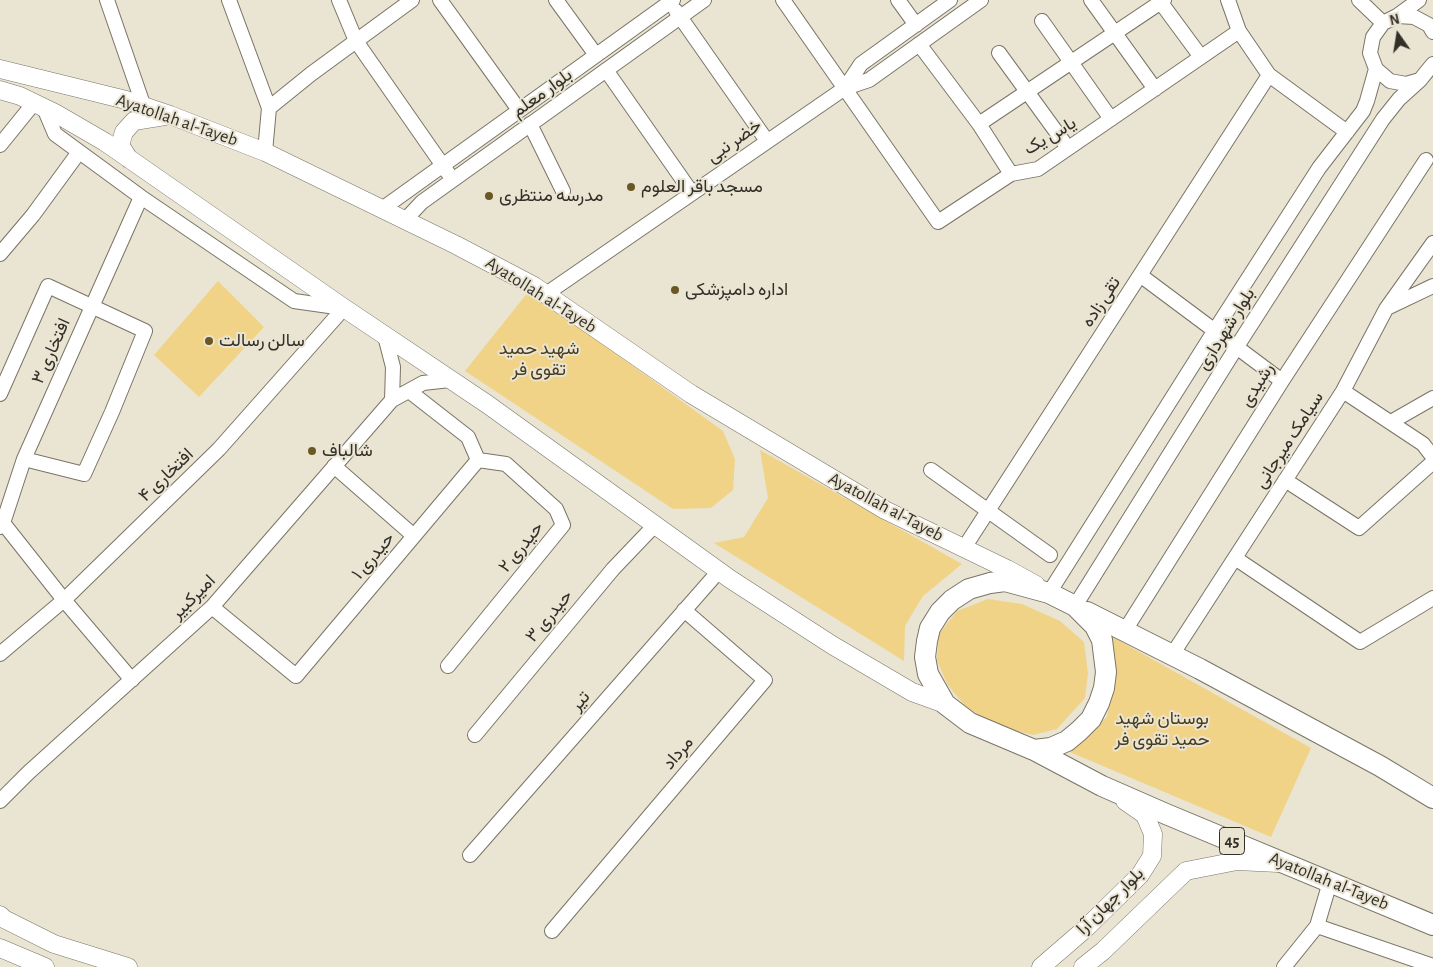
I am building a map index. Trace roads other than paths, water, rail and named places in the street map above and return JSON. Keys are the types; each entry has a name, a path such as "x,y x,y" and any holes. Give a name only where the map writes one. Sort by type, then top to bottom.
{"highway":[{"path":"1075,606 1095,626 1102,640 1106,672 1104,688 1091,718 1080,731 1067,741 1050,748 1034,750 970,723 945,704 928,674 925,657 930,628 940,612 952,600 969,589 1005,581 1049,593 1075,606 1124,632 1172,655 1380,766 1433,798"},
{"name":"Ayatollah al-Tayeb","path":"1034,750 1102,786 1433,925"}],"main road":[{"name":"Ayatollah al-Tayeb","path":"0,69 126,100 170,115 266,152 405,220 497,266 546,294 691,394 885,510 1007,569 1049,593"},
{"path":"0,90 20,96 39,105 105,142 344,308 487,404 719,571 896,683 912,692 945,704"},
{"path":"129,159 120,145 124,132 134,121 170,115"},
{"name":"بلوار جهان آرا","path":"1040,967 1085,929 1140,875 1152,856 1152,834 1144,815 1102,786"},
{"name":"بلوار جهان آرا","path":"1082,967 1103,951 1186,871 1237,861 1286,863"},
{"path":"0,915 4,919 54,944 128,967"},
{"path":"0,948 45,967"}],"street":[{"path":"107,0 144,107"},
{"path":"229,0 269,108 266,152"},
{"path":"339,0 356,41 453,180"},
{"path":"269,108 311,74 412,0"},
{"path":"440,0 519,110"},
{"path":"556,0 596,56"},
{"name":"بلوار معلم","path":"405,220 422,202 704,0"},
{"path":"783,0 845,88"},
{"path":"898,0 916,25"},
{"name":"خضر نبی","path":"845,88 861,64 950,0"},
{"name":"خضر نبی","path":"546,294 845,88 869,80 981,0"},
{"path":"1091,0 1155,89"},
{"path":"1228,0 1239,31 1269,75 1347,132"},
{"path":"1360,0 1383,23"},
{"path":"1418,0 1397,16 1383,23 1373,37 1370,53 1376,69 1390,81 1406,84 1428,75"},
{"path":"670,1 767,141"},
{"name":"بلوار معلم","path":"382,209 670,1"},
{"path":"979,124 1161,1 1201,57"},
{"path":"1397,16 1414,17 1428,25 1433,32"},
{"path":"1042,21 1111,119"},
{"name":"یاس یک","path":"845,88 938,222 1011,174 1038,169 1239,31"},
{"path":"920,44 979,124 1011,174"},
{"path":"999,53 1068,148"},
{"name":"بلوار شهرداری","path":"1049,593 1319,168 1363,111 1376,69"},
{"path":"606,70 692,193"},
{"name":"تقی زاده","path":"964,548 1269,75"},
{"name":"بلوار شهرداری","path":"1075,606 1236,348 1383,119 1399,99 1428,75"},
{"path":"0,145 39,105 55,134 141,197 294,301 344,308"},
{"path":"530,124 563,191"},
{"path":"0,254 33,215 79,152"},
{"name":"رشیدی","path":"1124,632 1282,381 1426,160"},
{"name":"افتخاری ۳","path":"1,523 24,459 141,197"},
{"name":"سیامک میرجانی","path":"1172,655 1343,392 1386,308 1433,243"},
{"path":"1140,275 1282,381"},
{"path":"0,394 48,286 146,331 84,474 24,459"},
{"path":"1386,308 1433,286"},
{"name":"افتخاری ۴","path":"0,654 64,600 219,449 344,308"},
{"path":"385,336 392,367 392,400 423,383 450,380"},
{"path":"409,391 468,437 478,460"},
{"path":"1343,392 1424,444 1433,457"},
{"path":"1391,422 1433,398"},
{"name":"امیرکبیر","path":"0,801 28,773 212,607 392,400"},
{"name":"حیدری ۱","path":"212,607 296,676 478,460"},
{"name":"حیدری ۲","path":"448,666 563,525 556,509 506,464 478,460"},
{"path":"1285,480 1359,528 1433,462"},
{"path":"334,466 414,536"},
{"path":"931,470 1050,555"},
{"path":"1,523 132,680"},
{"name":"حیدری ۳","path":"475,735 613,569 655,525"},
{"path":"1235,558 1360,642 1433,598"},
{"name":"تیر","path":"470,855 719,571"},
{"name":"مرداد","path":"552,931 765,680 684,610"},
{"path":"1284,967 1318,926 1330,882"},
{"path":"1318,926 1433,966"}],"place":[{"name":"مسجد باقر العلوم","path":"631,187"},
{"name":"مدرسه منتظری","path":"489,196"},
{"name":"اداره دامپزشکی","path":"675,290"},
{"name":"سالن رسالت","path":"209,341"},
{"name":"شالباف","path":"312,451"}],"park label":[{"name":"شهید حمید تقوی فر","path":"539,359"},
{"name":"بوستان شهید حمید تقوی فر","path":"1162,730"}]}
